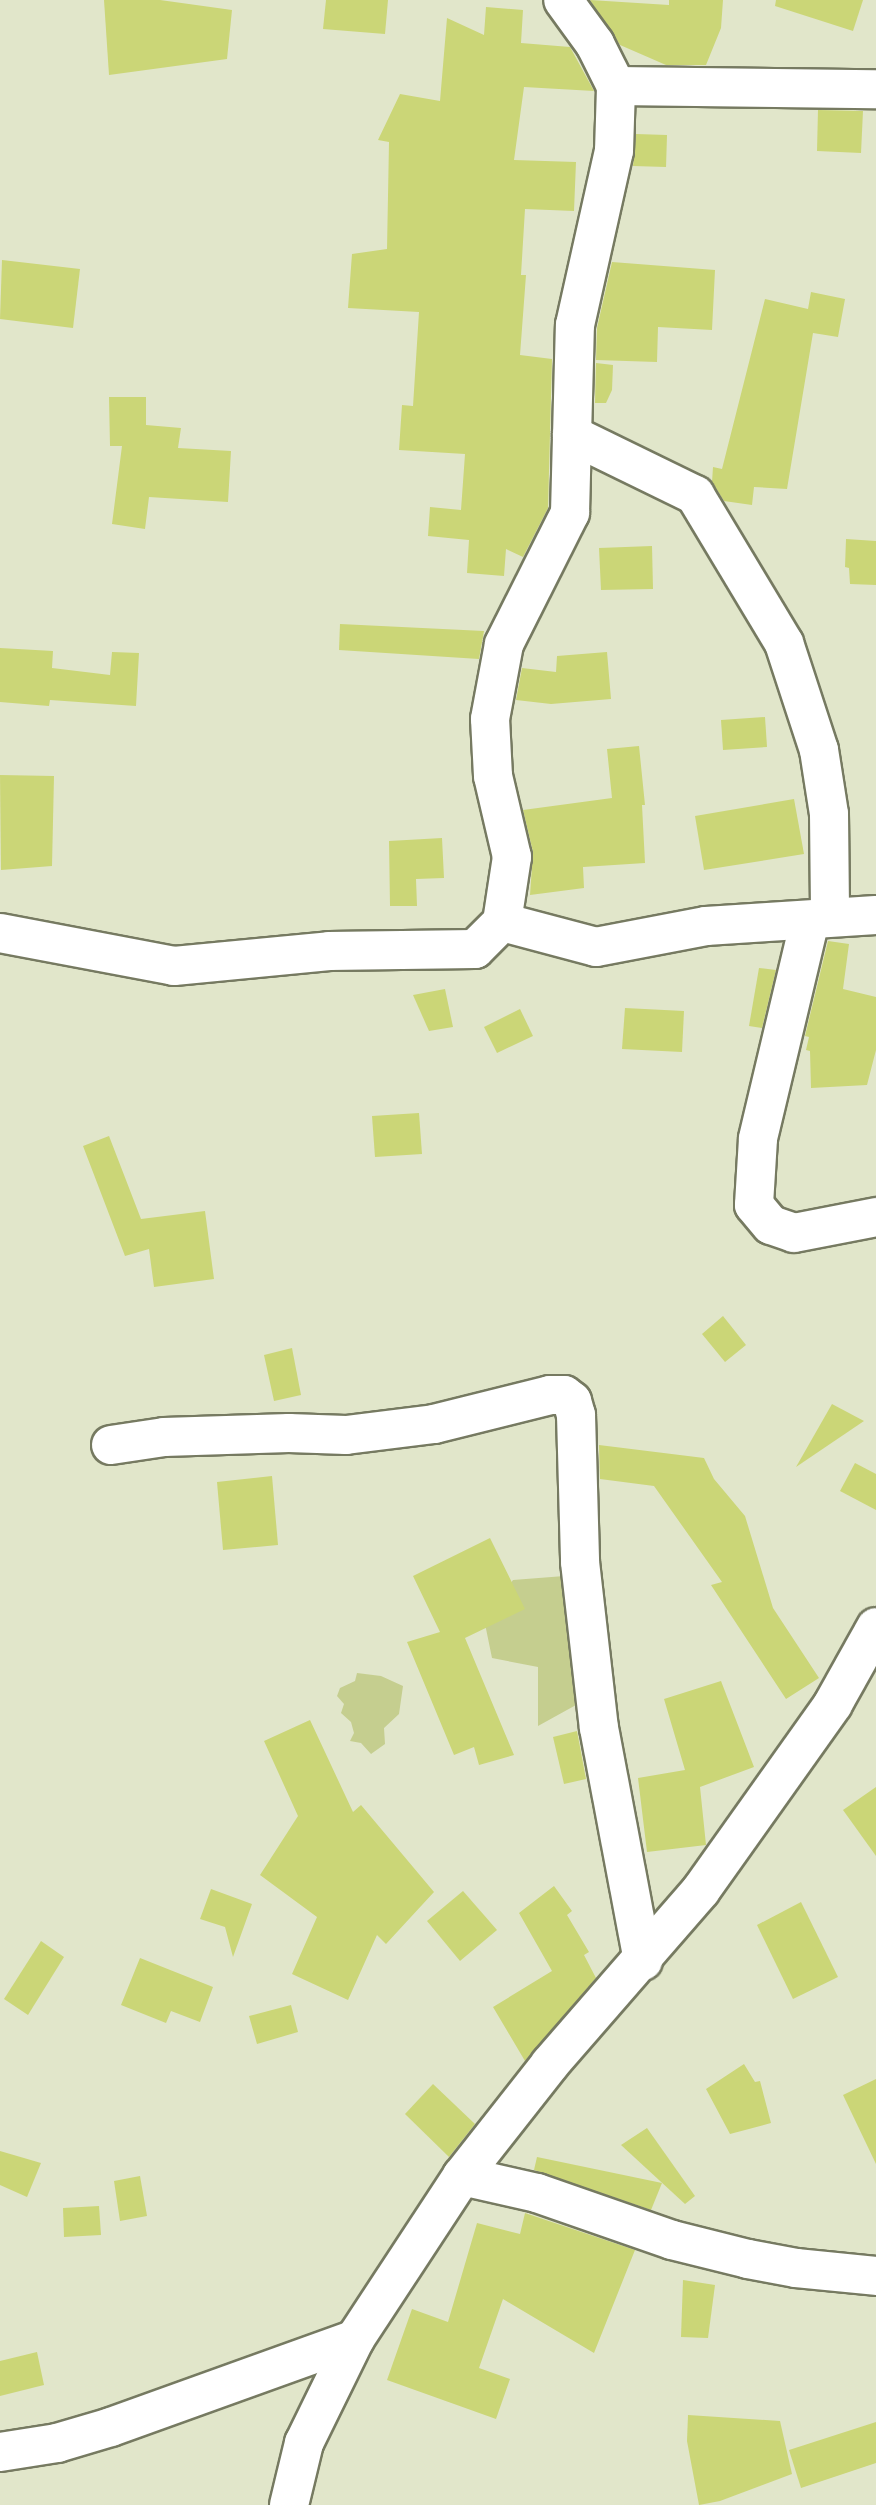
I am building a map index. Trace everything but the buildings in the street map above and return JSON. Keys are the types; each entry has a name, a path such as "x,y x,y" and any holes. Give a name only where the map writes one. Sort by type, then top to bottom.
{"street":[{"path":"0,933 174,966 329,951 475,949 502,922 512,857 493,776 490,719 504,644 570,513 575,325 614,151 616,86 596,44 563,0"},
{"path":"616,86 876,89"},
{"path":"572,435 695,495 784,643 818,750 830,814 820,918 758,1139 754,1205 771,1225 794,1233 876,1217"},
{"path":"502,922 596,947 706,926 876,915"},
{"path":"111,1445 164,1437 346,1434 434,1424 550,1395 564,1395 572,1402 576,1415 580,1562 598,1728 643,1961"},
{"path":"289,2505 304,2444 355,2339 462,2176 550,2064 643,1961 701,1890 871,1648"},
{"path":"462,2176 537,2193 672,2240 723,2253 796,2269 876,2276"},
{"path":"0,2452 57,2443 111,2427 355,2339"}],"green space":[{"path":"603,1573 601,1614 610,1656 576,1705 538,1726 538,1667 492,1658 484,1619 513,1580"},
{"path":"357,1673 381,1676 403,1686 399,1714 384,1728 385,1744 371,1754 361,1743 350,1741 354,1733 351,1722 341,1713 344,1704 337,1696 340,1688 355,1681"}]}
